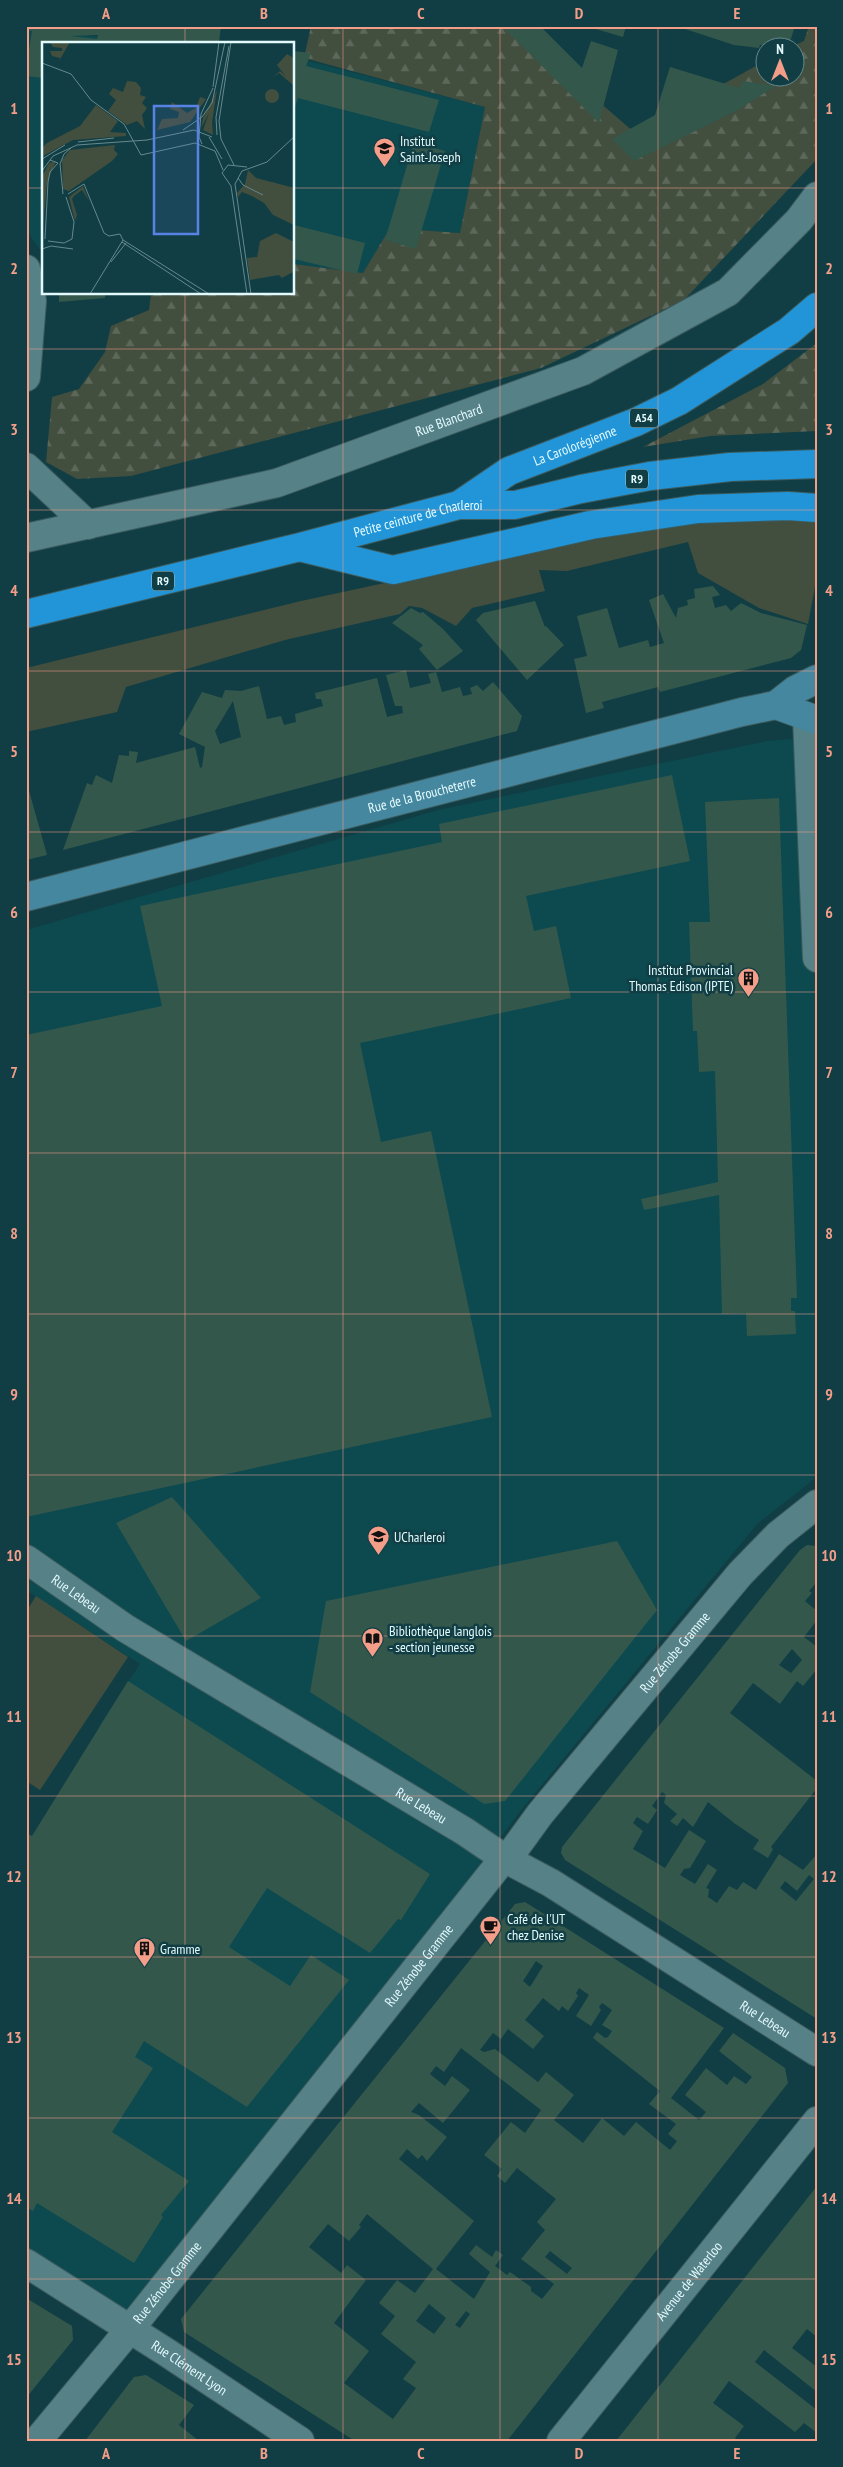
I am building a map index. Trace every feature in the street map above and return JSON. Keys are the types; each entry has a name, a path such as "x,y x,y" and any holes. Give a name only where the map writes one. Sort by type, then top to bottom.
{"highway":[{"name":"La Carolorégienne","path":"459,504 508,471 636,422 679,401 789,331 817,307"},
{"name":"Petite ceinture de Charleroi","path":"26,614 300,547 459,504 515,504 650,476 730,467 817,464"},
{"path":"300,547 393,570 591,525 698,509 788,506 817,508"}],"main road":[{"path":"776,705 795,690 817,679"},
{"path":"776,705 812,718"},
{"name":"Rue de la Broucheterre","path":"26,897 776,705"}],"street":[{"name":"Rue Blanchard","path":"26,538 277,483 583,371 728,292 799,220 817,196"},
{"path":"26,269 32,301 26,377"},
{"path":"26,467 88,525"},
{"path":"812,718 817,958"},
{"name":"Rue Zénobe Gramme","path":"37,2441 130,2329 504,1858 511,1854 540,1814 740,1574 778,1535 817,1504"},
{"name":"Rue Lebeau","path":"26,1558 125,1628 464,1831 504,1858 551,1883 817,2052"},
{"name":"Avenue de Waterloo","path":"561,2441 817,2121"},
{"name":"Rue Clément Lyon","path":"26,2263 300,2441"}],"shaded area":[{"path":"26,29 148,42 42,42 42,252 26,230"},
{"name":"Institut Saint-Joseph","path":"295,57 485,107 460,233 390,228 363,273 295,264"},
{"name":"UCharleroi","path":"817,737 817,1477 758,1523 522,1809 132,2318 26,2250 26,1833 32,1836 101,1727 99,1726 140,1664 26,1590 26,930 438,810 767,741"}],"green space":[{"path":"311,26 511,26 635,133 756,66 756,88 806,88 805,38 809,26 817,26 817,159 684,300 541,368 131,476 77,479 46,462 52,397 79,389 105,352 111,326 149,310 151,295 295,295 295,264 363,273 390,228 460,233 485,107 304,58"},
{"path":"817,343 817,431 710,436 643,447 763,384"},
{"path":"769,518 817,519 817,576 808,624 759,608 698,573 688,542 567,571 539,570 545,591 472,608 456,626 422,608 409,606 400,614 285,640 126,687 117,712 26,732 26,668 301,601 640,528"},
{"path":"36,1596 128,1657 40,1790 26,1781 26,1612"}],"building":[{"path":"26,26 221,26 219,42 42,42 42,78 26,76 26,50 29,50 32,31 26,30","holes":["98,35 97,39 70,36"]},
{"path":"502,26 540,26 582,68 591,41 618,50 599,123"},
{"path":"597,26 626,26 623,37 596,29"},
{"path":"676,26 795,26 791,38 756,38 756,48 734,45"},
{"path":"295,51 311,53 306,66 439,100 429,132 298,98 295,107"},
{"path":"670,67 739,88 743,81 756,83 756,88 772,88 738,110 634,161 612,139 655,115"},
{"path":"414,142 445,151 416,249 385,240"},
{"path":"295,225 365,243 357,274 295,259"},
{"path":"59,295 105,295 105,298 59,302"},
{"path":"713,586 720,595 712,597 715,608 726,605 731,611 741,603 761,613 807,625 801,650 791,658 660,692 658,687 602,702 604,708 586,713 574,659 587,656 577,616 607,608 619,648 648,640 650,647 664,643 649,600 663,594 676,618 678,608 688,605 687,600 695,598 694,589"},
{"path":"535,601 545,627 564,645 527,680 476,620 483,613"},
{"path":"411,608 420,613 423,612 443,629 463,651 437,670 419,649 423,645 392,623"},
{"path":"406,670 410,688 431,683 428,674 436,672 442,692 460,687 463,696 472,694 470,688 477,685 483,691 493,682 522,716 517,731 63,850 87,783 92,785 96,775 112,783 119,755 129,756 129,751 138,752 136,763 195,747 200,768 202,767 205,747 179,734 202,692 222,698 225,690 241,691 259,686 267,719 281,716 284,725 296,722 295,714 323,706 321,699 316,699 315,693 377,678 387,717 403,713 402,706 395,706 386,675","holes":["233,701 241,737 220,744 215,731"]},
{"path":"672,775 690,861 526,896 534,931 556,926 571,998 360,1043 381,1142 431,1131 492,1417 26,1517 26,1035 162,1006 140,906 442,842 439,824"},
{"path":"26,780 47,855 26,860"},
{"name":"Institut Provincial Thomas Edison (IPTE)","path":"779,798 797,1298 791,1298 791,1311 795,1311 796,1334 747,1336 746,1313 722,1314 719,1195 644,1210 641,1199 718,1182 715,1071 699,1072 697,1031 693,1031 689,922 710,922 705,802"},
{"path":"172,1497 261,1598 186,1641 116,1523"},
{"path":"617,1541 657,1610 505,1801 484,1804 310,1692 326,1601"},
{"path":"807,1545 817,1546 817,1582 809,1591 812,1593 805,1601 817,1611 817,1620 804,1637 817,1647 817,1669 803,1686 797,1681 780,1704 753,1683 730,1713 817,1781 817,1788 771,1847 773,1849 768,1858 753,1849 759,1840 708,1802 693,1827 683,1818 677,1826 670,1821 677,1814 664,1803 666,1795 662,1792 652,1806 657,1810 648,1824 637,1817 633,1823 643,1831 633,1849 665,1868 689,1830 706,1841 690,1868 684,1869 680,1875 695,1884 708,1864 717,1870 706,1888 709,1889 708,1897 717,1903 729,1886 737,1890 743,1882 756,1890 779,1854 803,1870 817,1854 817,2019 565,1860 561,1853 562,1847 800,1550","holes":["792,1649 802,1660 791,1673 779,1665","809,1875 814,1879 796,1901 780,1888 785,1881 797,1891"]},
{"name":"Gramme","path":"128,1681 430,1874 401,1920 398,1919 370,1953 267,1888 229,1947 290,1986 311,1955 349,1980 247,2107 144,2041 135,2057 153,2068 112,2132 189,2181 161,2215 163,2217 134,2263 37,2203 33,2211 26,2207 26,1833 32,1836"},
{"path":"525,1902 724,2028 671,2098 699,2120 706,2112 685,2095 706,2068 727,2085 734,2076 746,2084 752,2077 719,2051 733,2033 785,2068 788,2083 507,2441 355,2441 184,2332 181,2319 515,1904","holes":["536,1961 543,1966 530,1987 523,1981","579,1988 589,1995 576,2016 591,2026 601,2010 599,2007 602,2003 612,2010 602,2025 612,2031 608,2037 605,2038 597,2032 593,2038 660,2091 649,2104 676,2124 668,2134 677,2141 670,2150 636,2122 624,2136 602,2118 583,2143 554,2120 574,2095 546,2072 538,2082 495,2049 484,2052 480,2050 493,2033 501,2039 508,2029 533,2049 544,2036 525,2020 543,1998 559,2011 562,2006 568,2011 578,1996 576,1993","461,2048 541,2110 525,2133 511,2122 484,2155 502,2169 497,2176 505,2183 517,2168 556,2199 537,2222 545,2230 521,2259 554,2284 542,2299 531,2291 531,2287 510,2272 507,2275 495,2266 503,2255 496,2250 492,2257 476,2245 469,2254 490,2272 474,2299 436,2269 474,2221 399,2159 407,2149 418,2159 422,2155 427,2161 447,2137 419,2115 411,2112 419,2103 443,2123 470,2090 452,2076 445,2086 430,2074 436,2066 444,2072","367,2214 433,2269 415,2293 397,2280 379,2303 395,2316 381,2334 416,2362 403,2379 416,2388 393,2419 344,2383 369,2351 334,2323 366,2280 347,2265 341,2273 309,2247 328,2224 349,2241 361,2227 359,2225","550,2251 572,2268 567,2274 545,2257","429,2304 446,2318 434,2334 416,2321","466,2311 470,2314 460,2328 455,2325"]},
{"path":"817,2186 817,2337 807,2329 792,2348 817,2367 817,2392 764,2350 755,2362 817,2410 817,2433 804,2423 795,2432 729,2381 713,2403 744,2426 735,2438 739,2441 616,2441"},
{"path":"26,2298 72,2326 73,2340 26,2398"},
{"path":"146,2375 194,2405 179,2425 199,2441 85,2441 134,2377"}],"place":[{"name":"Institut Saint-Joseph","path":"384,168"},
{"name":"Institut Provincial Thomas Edison (IPTE)","path":"749,997"},
{"name":"UCharleroi","path":"378,1556"},
{"name":"Bibliothèque langlois - section jeunesse","path":"373,1658"},
{"name":"Café de l'UT chez Denise","path":"491,1946"},
{"name":"Gramme","path":"144,1968"}]}
